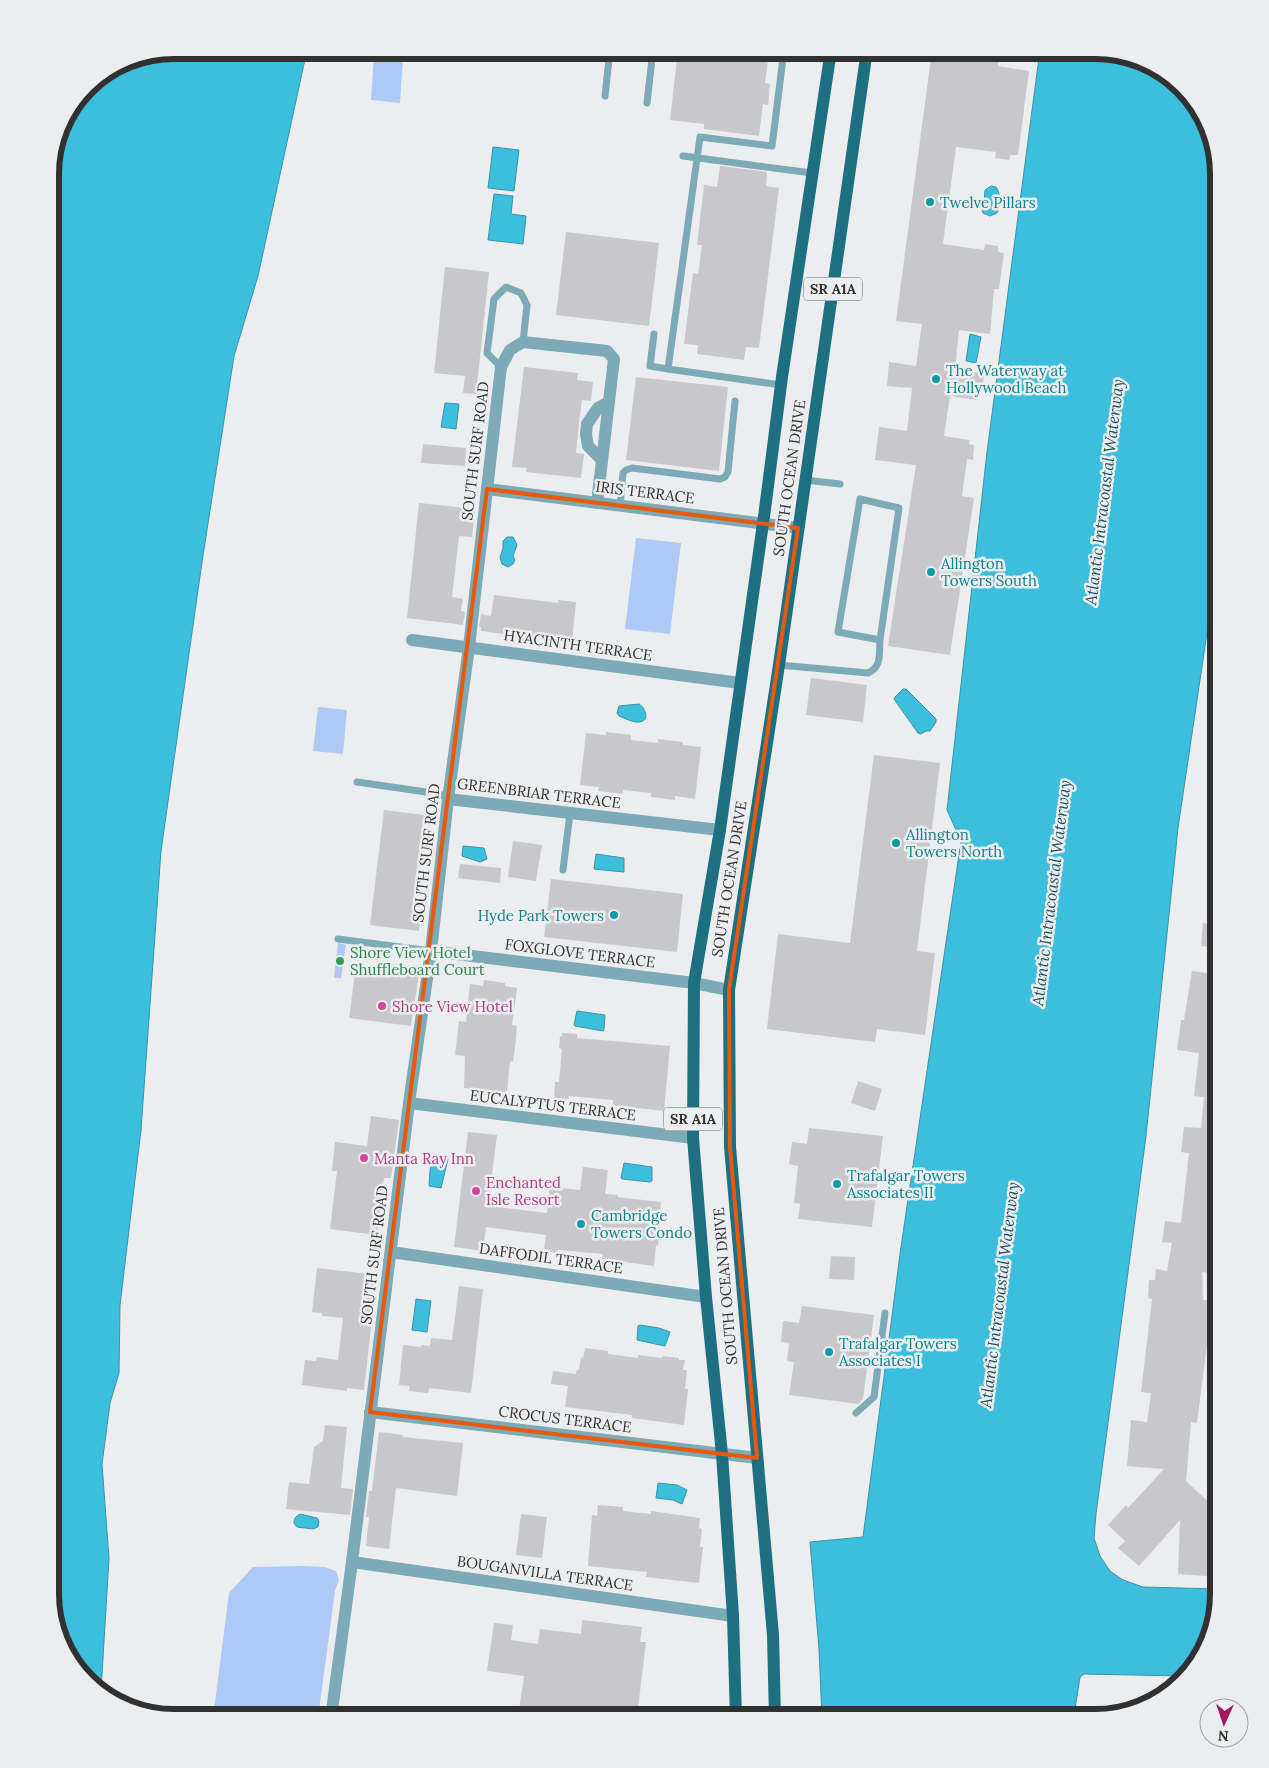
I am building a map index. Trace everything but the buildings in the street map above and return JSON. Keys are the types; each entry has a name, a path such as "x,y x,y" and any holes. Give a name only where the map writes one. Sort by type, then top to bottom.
{"main road":[{"name":"SOUTH OCEAN DRIVE","path":"736,1709 733,1616 722,1454 706,1297 693,1138 694,982 720,830 781,385 830,59"},
{"name":"SOUTH OCEAN DRIVE","path":"775,1709 773,1635 730,1147 729,990 779,665 866,59"}],"street":[{"name":"SOUTH SURF ROAD","path":"332,1709 409,1103 431,951 502,367 510,350 523,342"},
{"path":"523,342 607,351 614,359 597,503"},
{"path":"602,460 588,446 587,424 598,408 609,402"},
{"name":"IRIS TERRACE","path":"487,489 798,528"},
{"name":"HYACINTH TERRACE","path":"412,640 740,683"},
{"name":"GREENBRIAR TERRACE","path":"448,799 720,830"},
{"name":"FOXGLOVE TERRACE","path":"431,951 694,982 729,990"},
{"name":"EUCALYPTUS TERRACE","path":"409,1103 693,1138"},
{"name":"DAFFODIL TERRACE","path":"391,1252 706,1297"},
{"name":"CROCUS TERRACE","path":"370,1412 757,1458"},
{"name":"BOUGANVILLA TERRACE","path":"352,1562 733,1616"}],"lane":[{"path":"605,96 609,59"},
{"path":"647,103 652,59"},
{"path":"668,369 700,137 772,146 783,59"},
{"path":"683,156 812,173"},
{"path":"502,367 487,353 494,299 506,287 521,293 526,305 523,342"},
{"path":"654,334 650,366 781,385"},
{"path":"620,506 623,474 626,470 632,468 720,479 725,477 728,472 735,401"},
{"path":"805,480 840,484"},
{"path":"779,665 868,673 878,666 899,508 860,498 838,632 880,640"},
{"name":"GREENBRIAR TERRACE","path":"357,782 440,794 448,799"},
{"path":"563,870 570,813"},
{"name":"FOXGLOVE TERRACE","path":"338,939 431,951"},
{"path":"856,1413 874,1397 885,1313"}],"highlighted area":[{"path":"487,489 798,528 729,990 730,1147 757,1458 370,1412"}],"shaded area":[{"path":"374,59 403,59 400,103 371,100"},
{"path":"636,538 681,543 670,634 625,629"},
{"path":"318,707 347,710 343,754 313,751"},
{"name":"Shore View Hotel Shuffleboard Court","path":"338,943 346,945 341,978 334,978"},
{"path":"253,1567 325,1567 336,1571 339,1580 335,1591 319,1709 214,1709 229,1593"}],"water":[{"path":"305,59 258,276 234,356 202,562 161,851 141,1130 120,1305 119,1373 110,1403 102,1464 109,1558 101,1683 92,1676 74,1652 63,1624 59,1594 59,166 63,144 78,110 92,92 116,74 137,65 159,60"},
{"name":"Atlantic Intracoastal Waterway","path":"1039,59 1103,59 1139,68 1153,74 1177,92 1195,116 1206,144 1209,159 1210,613 1178,828 1146,1136 1094,1538 1100,1556 1110,1571 1123,1580 1143,1587 1210,1589 1209,1609 1206,1624 1195,1652 1177,1676 1084,1674 1080,1677 1075,1709 822,1709 819,1649 810,1542 863,1537 901,1247 961,841 947,810 987,452"},
{"path":"493,147 519,150 514,191 488,188"},
{"path":"991,186 996,187 998,190 1000,200 997,213 990,216 983,213 982,207 985,190"},
{"path":"494,194 513,196 511,214 526,216 523,244 488,240"},
{"path":"970,334 981,337 976,363 966,361"},
{"path":"445,403 459,404 456,429 441,427"},
{"path":"507,537 513,537 517,545 513,556 515,560 508,567 502,564 500,558 503,541"},
{"path":"903,689 906,689 936,719 930,731 918,733 894,699"},
{"path":"639,704 646,714 643,721 632,721 619,716 617,713 619,706"},
{"path":"463,846 484,848 487,859 480,862 462,856"},
{"path":"596,854 624,858 624,872 594,869"},
{"path":"577,1011 605,1015 603,1031 575,1026"},
{"path":"439,1155 448,1159 441,1188 429,1186 431,1157"},
{"path":"624,1163 652,1167 652,1181 622,1179"},
{"path":"416,1299 431,1301 427,1332 412,1330"},
{"path":"638,1326 670,1332 665,1346 637,1340"},
{"path":"658,1483 677,1485 687,1490 682,1504 673,1500 656,1498"},
{"path":"300,1514 317,1518 319,1521 318,1527 313,1529 297,1527 294,1520"}],"place":[{"name":"Twelve Pillars","path":"930,202"},
{"name":"The Waterway at Hollywood Beach","path":"936,379"},
{"name":"Allington Towers South","path":"931,572"},
{"name":"Allington Towers North","path":"896,843"},
{"name":"Hyde Park Towers","path":"614,915"},
{"name":"Shore View Hotel Shuffleboard Court","path":"340,961"},
{"name":"Shore View Hotel","path":"382,1006"},
{"name":"Manta Ray Inn","path":"364,1158"},
{"name":"Trafalgar Towers Associates II","path":"837,1184"},
{"name":"Enchanted Isle Resort","path":"476,1191"},
{"name":"Cambridge Towers Condo","path":"581,1224"},
{"name":"Trafalgar Towers Associates I","path":"829,1352"}]}
